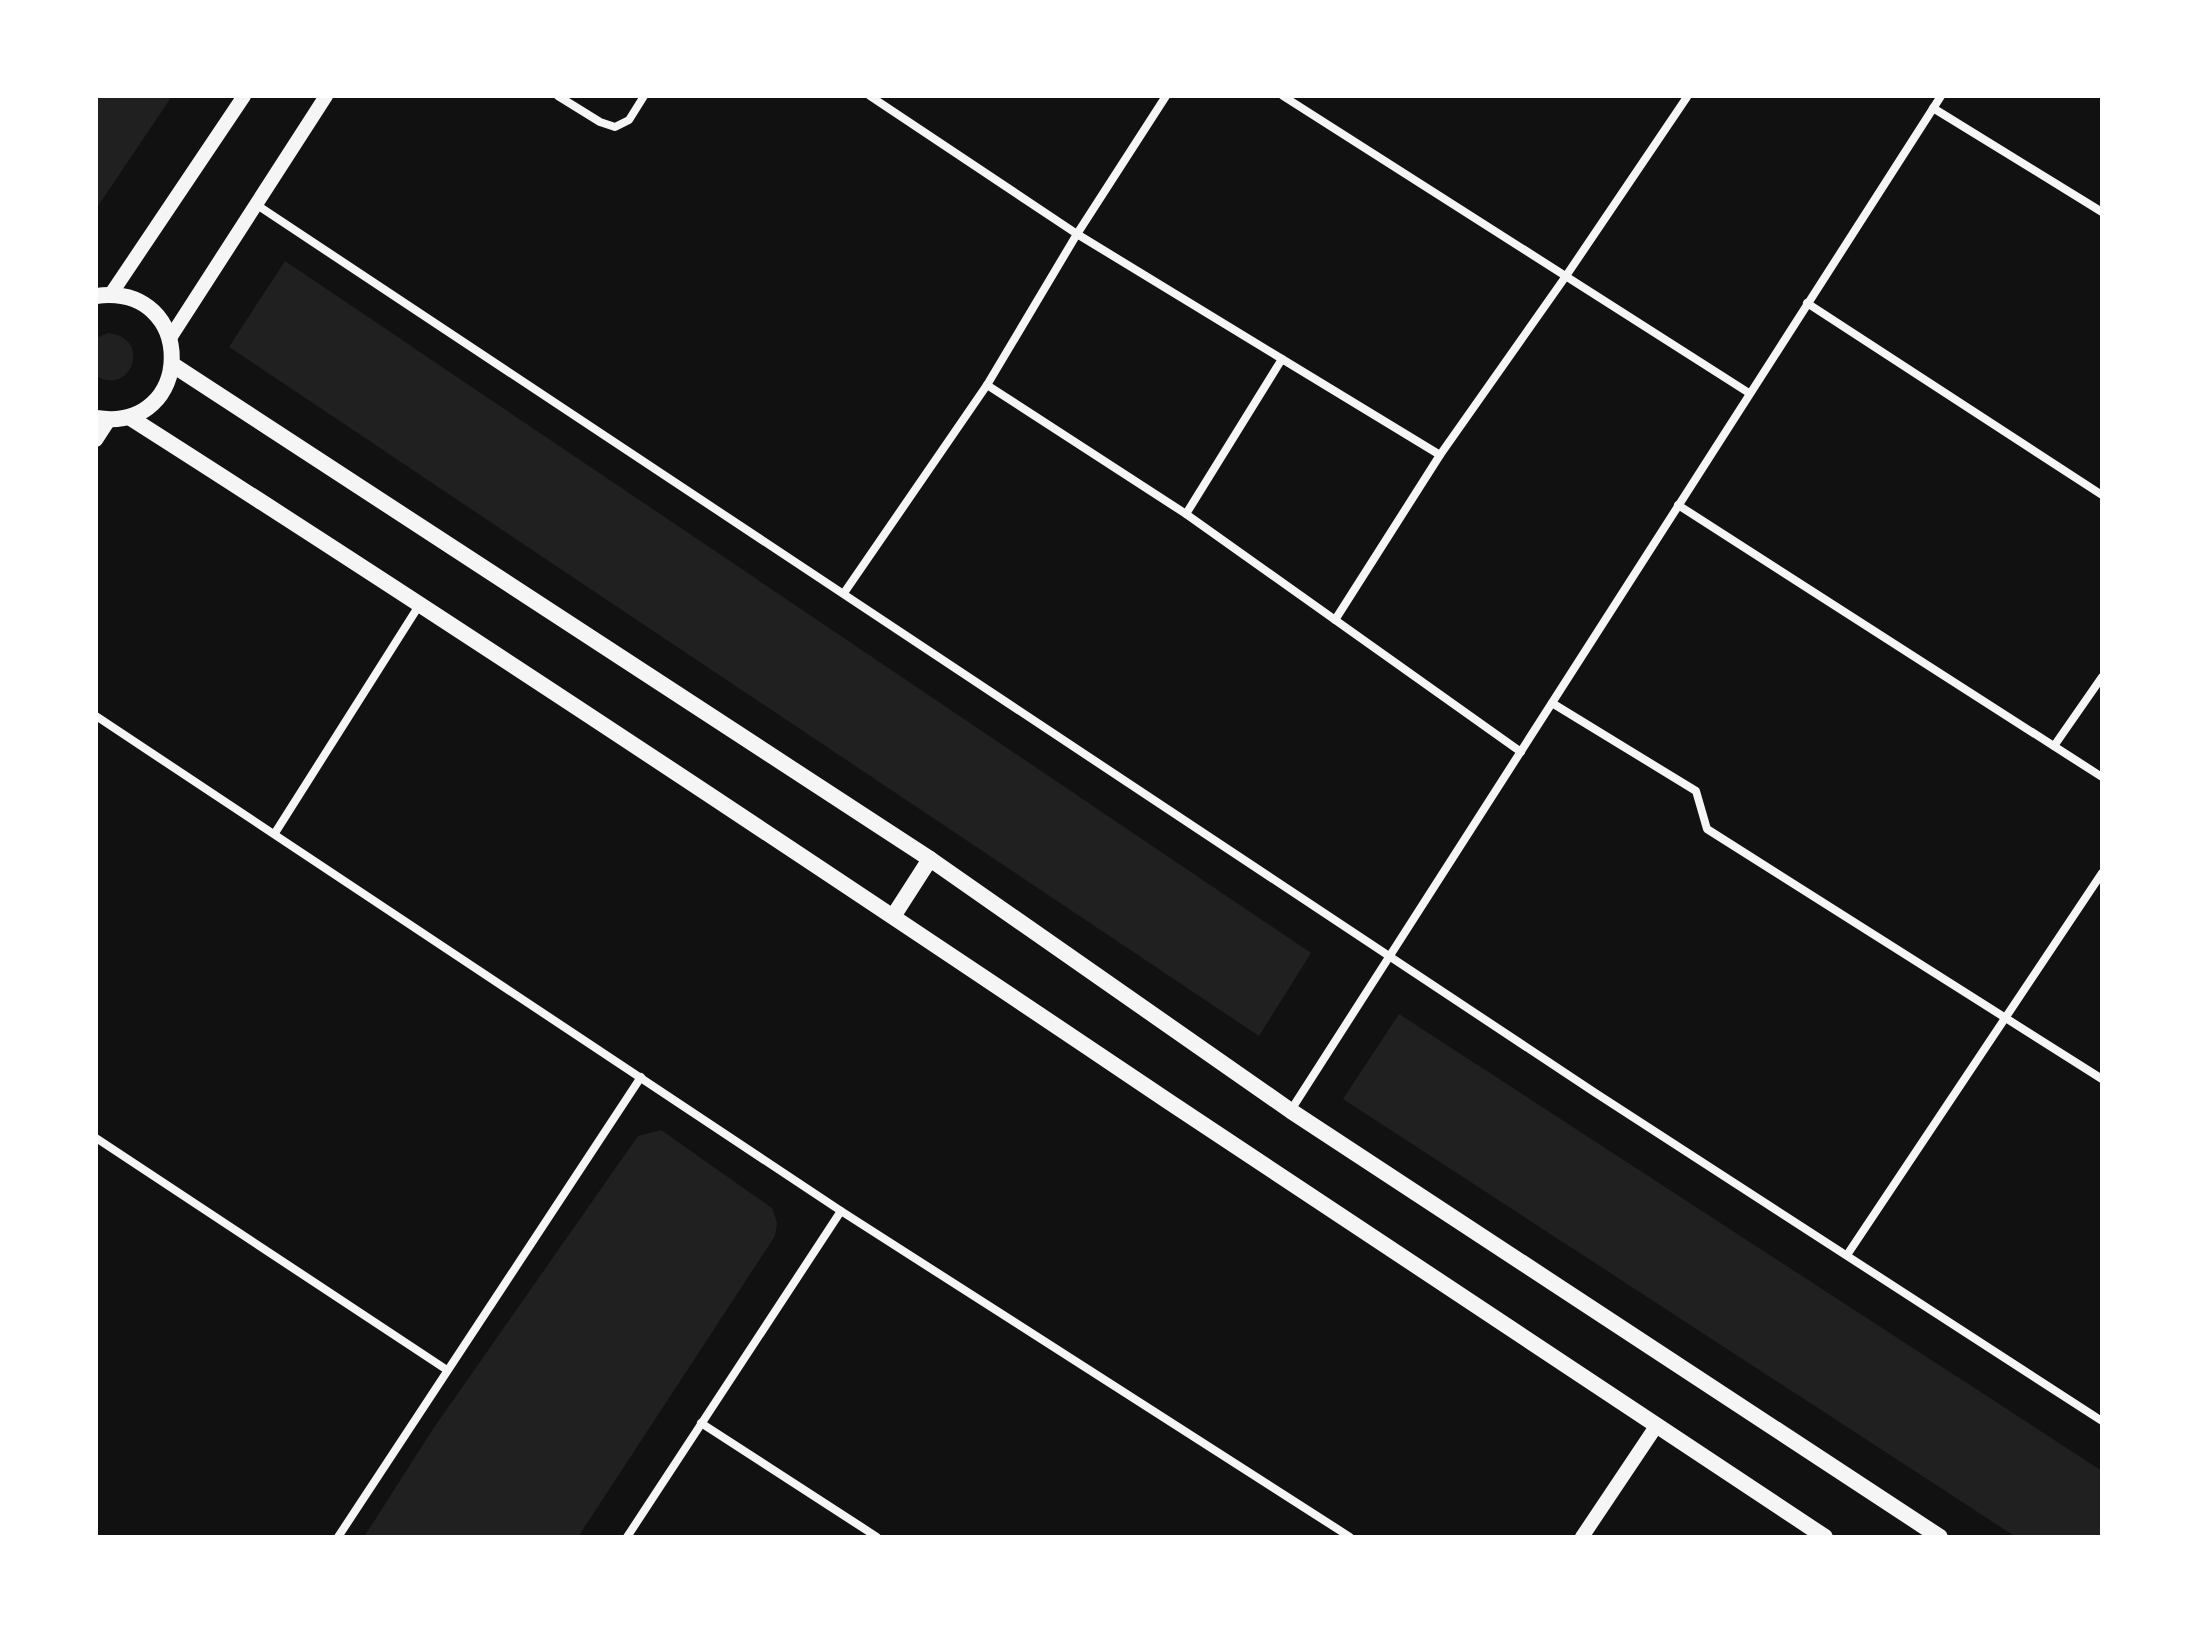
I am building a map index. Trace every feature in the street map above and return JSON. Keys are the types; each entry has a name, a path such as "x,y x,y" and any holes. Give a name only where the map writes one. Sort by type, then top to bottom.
{"main road":[{"path":"103,295 130,298 148,307 161,320 170,338 173,365 159,397 145,410 129,417 103,419"},
{"path":"173,365 930,859 1291,1111 1940,1537"},
{"path":"129,417 420,603 894,915 1159,1095 1825,1537"},
{"path":"894,915 930,859"}],"street":[{"path":"103,295 244,96"},
{"path":"170,338 326,96"},
{"path":"558,96 600,122 615,127 629,120 644,96"},
{"path":"870,96 1077,234 1440,455"},
{"path":"844,593 987,385 1077,234 1166,96"},
{"path":"1283,96 1749,393"},
{"path":"1335,620 1440,455 1687,96"},
{"path":"1291,1111 1941,96"},
{"path":"1933,108 2102,212"},
{"path":"257,205 1390,956 2102,1421"},
{"path":"1807,303 2102,495"},
{"path":"1186,514 1282,359"},
{"path":"987,385 1186,514 1521,752"},
{"path":"96,440 103,419"},
{"path":"1678,505 2102,777"},
{"path":"275,833 420,603"},
{"path":"2054,746 2102,677"},
{"path":"1552,703 1696,791 1707,829 2102,1079"},
{"path":"96,716 841,1211 1350,1537"},
{"path":"1847,1255 2102,873"},
{"path":"338,1537 641,1077"},
{"path":"96,1138 447,1370"},
{"path":"627,1537 841,1211"},
{"path":"701,1423 877,1537"},
{"path":"1582,1537 1657,1425"}],"shaded area":[{"path":"100,96 172,96 96,209 96,101"},
{"path":"285,261 1311,953 1259,1036 229,347"},
{"path":"108,333 122,337 133,354 127,373 119,379 108,380 96,376 96,338"},
{"path":"1399,1014 2102,1471 2102,1537 2016,1537 1343,1099"},
{"path":"661,1130 772,1208 777,1223 775,1236 578,1537 364,1537 433,1429 638,1136"}]}
